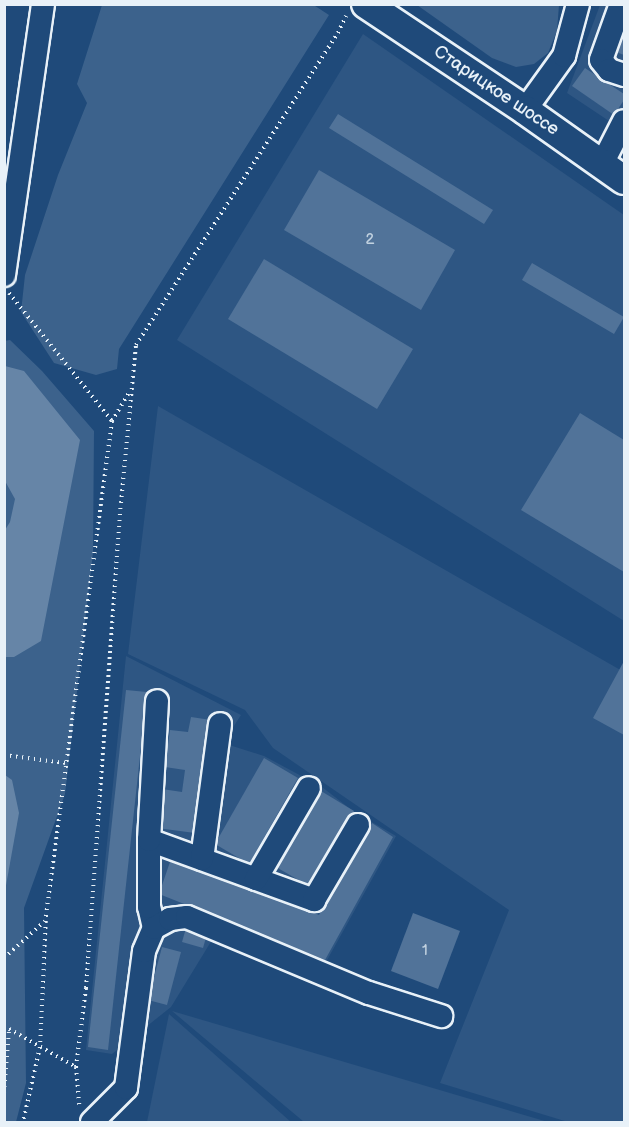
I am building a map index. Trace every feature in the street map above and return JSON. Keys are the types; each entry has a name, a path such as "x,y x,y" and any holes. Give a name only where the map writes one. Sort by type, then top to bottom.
{"main road":[{"name":"Старицкое шоссе","path":"356,9 525,110 614,172"}],"street":[{"path":"4,275 43,4"},
{"path":"525,110 564,56 578,4"},
{"path":"621,4 601,60 609,70 624,75"},
{"path":"614,172 624,121"},
{"path":"154,928 148,907 149,840 157,701"},
{"path":"202,859 220,724"},
{"path":"256,879 309,788"},
{"path":"149,840 314,900 358,825"},
{"path":"87,1118 126,1088 144,951 154,928 170,919 187,917 369,993 441,1016"}],"path":[{"path":"87,1118 76,1093 76,1067 87,978 121,503 136,345 338,33 356,9"},
{"path":"4,287 112,421"},
{"path":"22,1122 40,1047 45,921 112,421 132,388"},
{"path":"4,755 66,763"},
{"path":"4,958 45,921"},
{"path":"4,1026 76,1067"},
{"path":"4,1093 9,1030"}],"shaded area":[{"path":"312,4 329,15 119,349 117,369 96,375 54,363 21,312 25,275 58,175 87,103 77,84 102,5"},
{"path":"417,5 559,5 557,31 548,53 534,64 516,67 492,58"},
{"path":"600,5 624,5 624,131 567,93"},
{"path":"363,34 624,215 624,621 177,340"},
{"path":"10,340 42,371 94,431 93,553 65,794 24,908 26,1083 16,1122 5,1122 4,341"},
{"path":"5,366 24,371 80,440 41,641 14,657 4,657 5,530 10,522 15,499 5,481"},
{"path":"158,406 624,672 624,1122 568,1122 440,1083 509,910 273,748 245,710 128,654"},
{"path":"126,656 241,715 223,743 264,756 322,787 353,811 396,836 326,962 223,922 171,1007 112,1054 86,1050"},
{"path":"5,775 12,780 19,813 5,891"},
{"path":"172,1011 548,1122 304,1122"},
{"path":"169,1014 291,1122 147,1122"}],"building":[{"path":"624,28 624,55 616,52"},
{"path":"585,68 624,94 624,100 614,115 572,86"},
{"path":"338,114 493,210 484,224 329,128"},
{"path":"319,170 455,250 421,310 284,230"},
{"path":"264,259 413,349 377,409 228,319"},
{"path":"532,263 624,317 614,334 522,280"},
{"path":"580,413 624,440 624,572 521,510"},
{"path":"624,661 624,735 593,718"},
{"path":"126,690 147,692 108,1050 88,1047"},
{"path":"191,717 211,720 195,833 157,828 162,789 182,792 185,770 165,767 170,730 188,732"},
{"path":"264,758 298,778 249,864 215,844"},
{"path":"321,791 354,811 309,886 276,867"},
{"path":"372,823 393,837 325,960 159,894 171,859 319,915"},
{"path":"413,913 460,931 438,989 391,971"},
{"path":"186,928 207,934 203,948 182,942"},
{"path":"162,947 181,952 167,1005 148,1000"}]}
